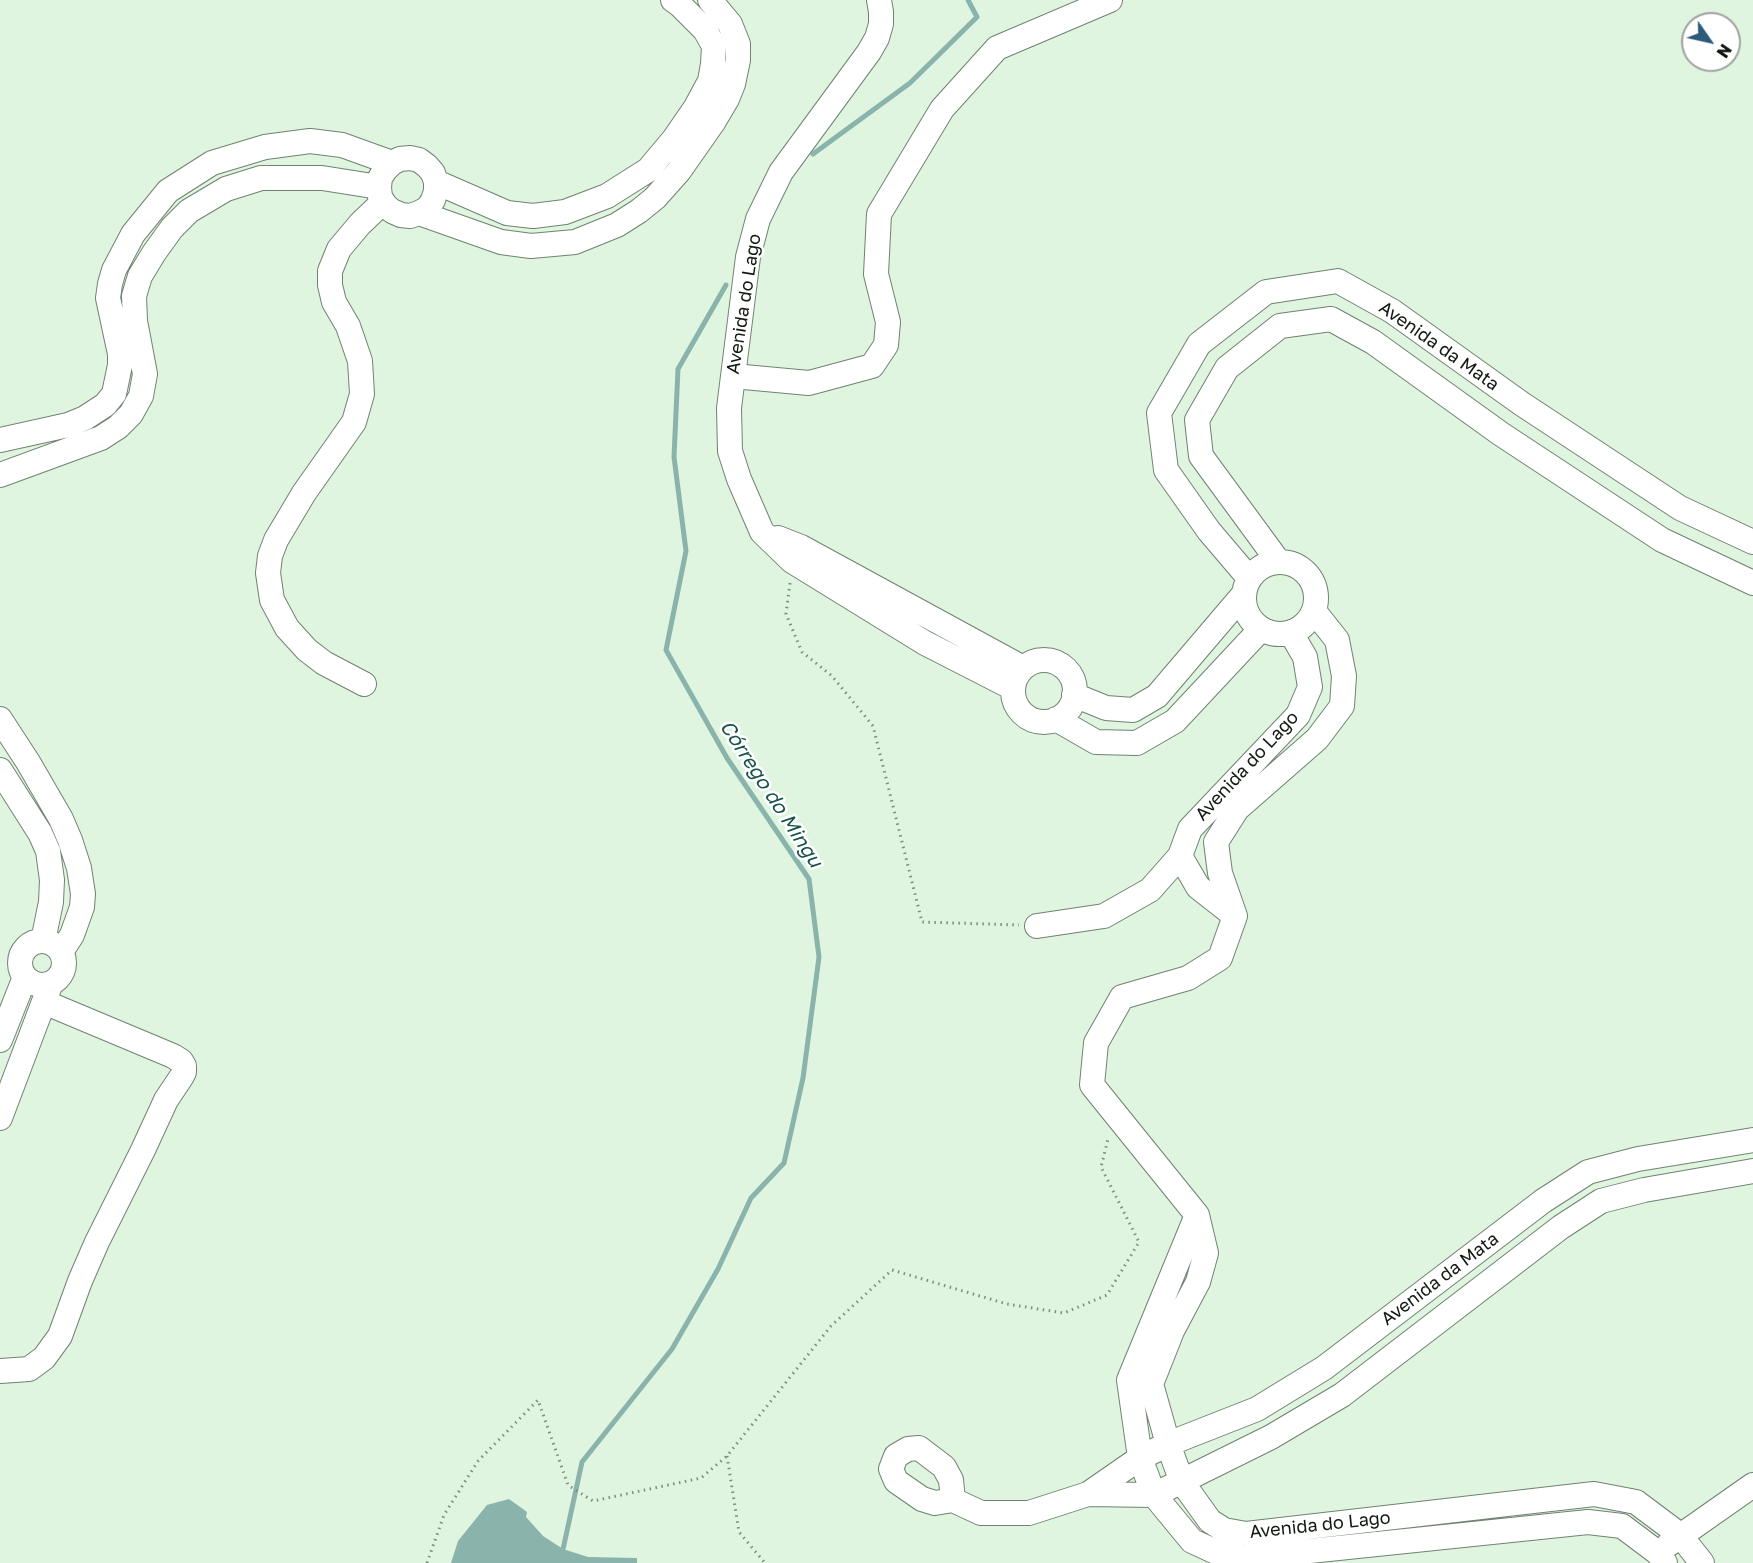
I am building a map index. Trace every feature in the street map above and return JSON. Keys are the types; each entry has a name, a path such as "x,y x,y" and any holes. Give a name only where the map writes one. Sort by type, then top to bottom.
{"street":[{"path":"436,182 507,213 533,216 565,212 607,196 648,170 674,139 696,107 710,81 713,64 714,46 705,30 672,0"},
{"path":"419,213 501,242 531,246 575,242 617,225 639,212 679,171 728,99 738,60 738,44 730,24 710,0"},
{"name":"Avenida do Lago","path":"879,0 882,12 877,38 782,172 758,219 748,257 729,408 730,451 739,479 762,532 792,561 925,643 1018,678"},
{"path":"733,376 809,383 872,366 886,345 888,322 876,274 879,214 942,109 997,48 1110,0"},
{"path":"0,440 85,418 105,405 114,394 120,354 108,298 110,284 114,270 133,234 168,191 212,163 265,147 310,141 342,145 392,163"},
{"path":"400,159 419,160 433,173 436,182 433,201 428,208 410,216 392,212 381,194 380,178 392,163 400,159"},
{"path":"0,475 101,438 131,414 141,396 145,374 135,321 134,296 141,276 154,253 172,228 189,211 226,189 261,178 322,178 381,194"},
{"path":"364,684 324,663 307,650 287,628 272,600 268,573 270,556 276,540 304,493 354,422 362,394 360,361 348,326 334,302 330,271 339,249 381,194"},
{"name":"Avenida da Mata","path":"1246,587 1166,470 1159,413 1199,344 1266,292 1338,281 1392,310 1522,404 1680,508 1753,543"},
{"name":"Avenida da Mata","path":"1278,561 1201,456 1197,420 1227,368 1280,326 1331,319 1373,342 1501,434 1662,540 1753,583"},
{"path":"762,532 801,547 1018,678"},
{"path":"1074,694 1106,708 1133,710 1157,696 1246,587 1257,569 1267,564 1278,561 1290,563 1309,576 1316,597 1314,611 1302,627 1291,633 1270,634 1251,621 1245,609 1246,587"},
{"name":"Avenida do Lago","path":"1314,611 1337,640 1344,676 1342,706 1317,739 1237,809 1216,842 1220,873 1235,916 1220,958 1188,978 1122,997 1096,1042 1092,1085 1197,1215 1206,1253 1198,1282 1172,1331 1151,1384 1168,1444 1182,1482 1210,1521 1224,1530 1245,1534 1594,1494 1636,1502 1680,1535 1702,1563"},
{"path":"1056,719 1096,742 1137,743 1175,721 1261,630"},
{"name":"Avenida do Lago","path":"1180,856 1190,829 1298,715 1310,687 1305,657 1291,633"},
{"path":"1042,660 1053,661 1070,674 1074,684 1074,694 1071,705 1065,713 1046,722 1025,717 1018,709 1014,699 1018,678 1032,662 1042,660"},
{"path":"0,719 61,819 79,868 83,894 82,907 72,935 52,946 36,942 24,950 20,964 25,977 31,982 45,985 48,992 173,1056 184,1066 184,1072 166,1100 97,1242 60,1336 44,1358 29,1369 0,1371"},
{"path":"0,770 40,833 48,851 52,880 52,946 64,966 48,992 0,1118"},
{"path":"1037,926 1104,916 1150,890 1180,856 1198,887 1235,916"},
{"path":"0,1040 25,977"},
{"name":"Avenida da Mata","path":"1088,1494 1140,1458 1168,1444 1257,1409 1324,1368 1543,1201 1588,1172 1638,1159 1753,1140"},
{"name":"Avenida da Mata","path":"1154,1495 1271,1437 1342,1395 1562,1227 1601,1202 1644,1190 1753,1171"},
{"name":"Avenida do Lago","path":"1197,1215 1129,1380 1140,1458 1154,1495 1192,1541 1216,1552 1243,1558 1588,1522 1622,1526 1661,1558"},
{"path":"1661,1558 1680,1535 1753,1485"},
{"path":"953,1500 981,1513 1029,1514 1088,1494 1154,1495"}],"path":[{"path":"792,561 786,614 802,651 832,676 873,726 922,922 1037,926"},
{"path":"427,1563 444,1515 478,1461 538,1400 568,1485 593,1501 701,1478 727,1456 831,1326 892,1270 1007,1304 1064,1313 1107,1295 1139,1242 1101,1167 1115,1114"},
{"path":"727,1456 739,1532 765,1563"}],"water":[{"path":"509,1499 527,1512 526,1517 543,1536 563,1549 588,1557 637,1558 637,1563 451,1563 458,1541 487,1505"}],"waterway":[{"name":"Córrego do Mingu","path":"813,154 910,83 977,17 968,0"},
{"name":"Córrego do Mingu","path":"560,1563 582,1462 672,1349 718,1269 751,1198 784,1163 803,1078 819,957 809,879 727,758 666,650 686,551 674,457 678,369 726,285"}]}
